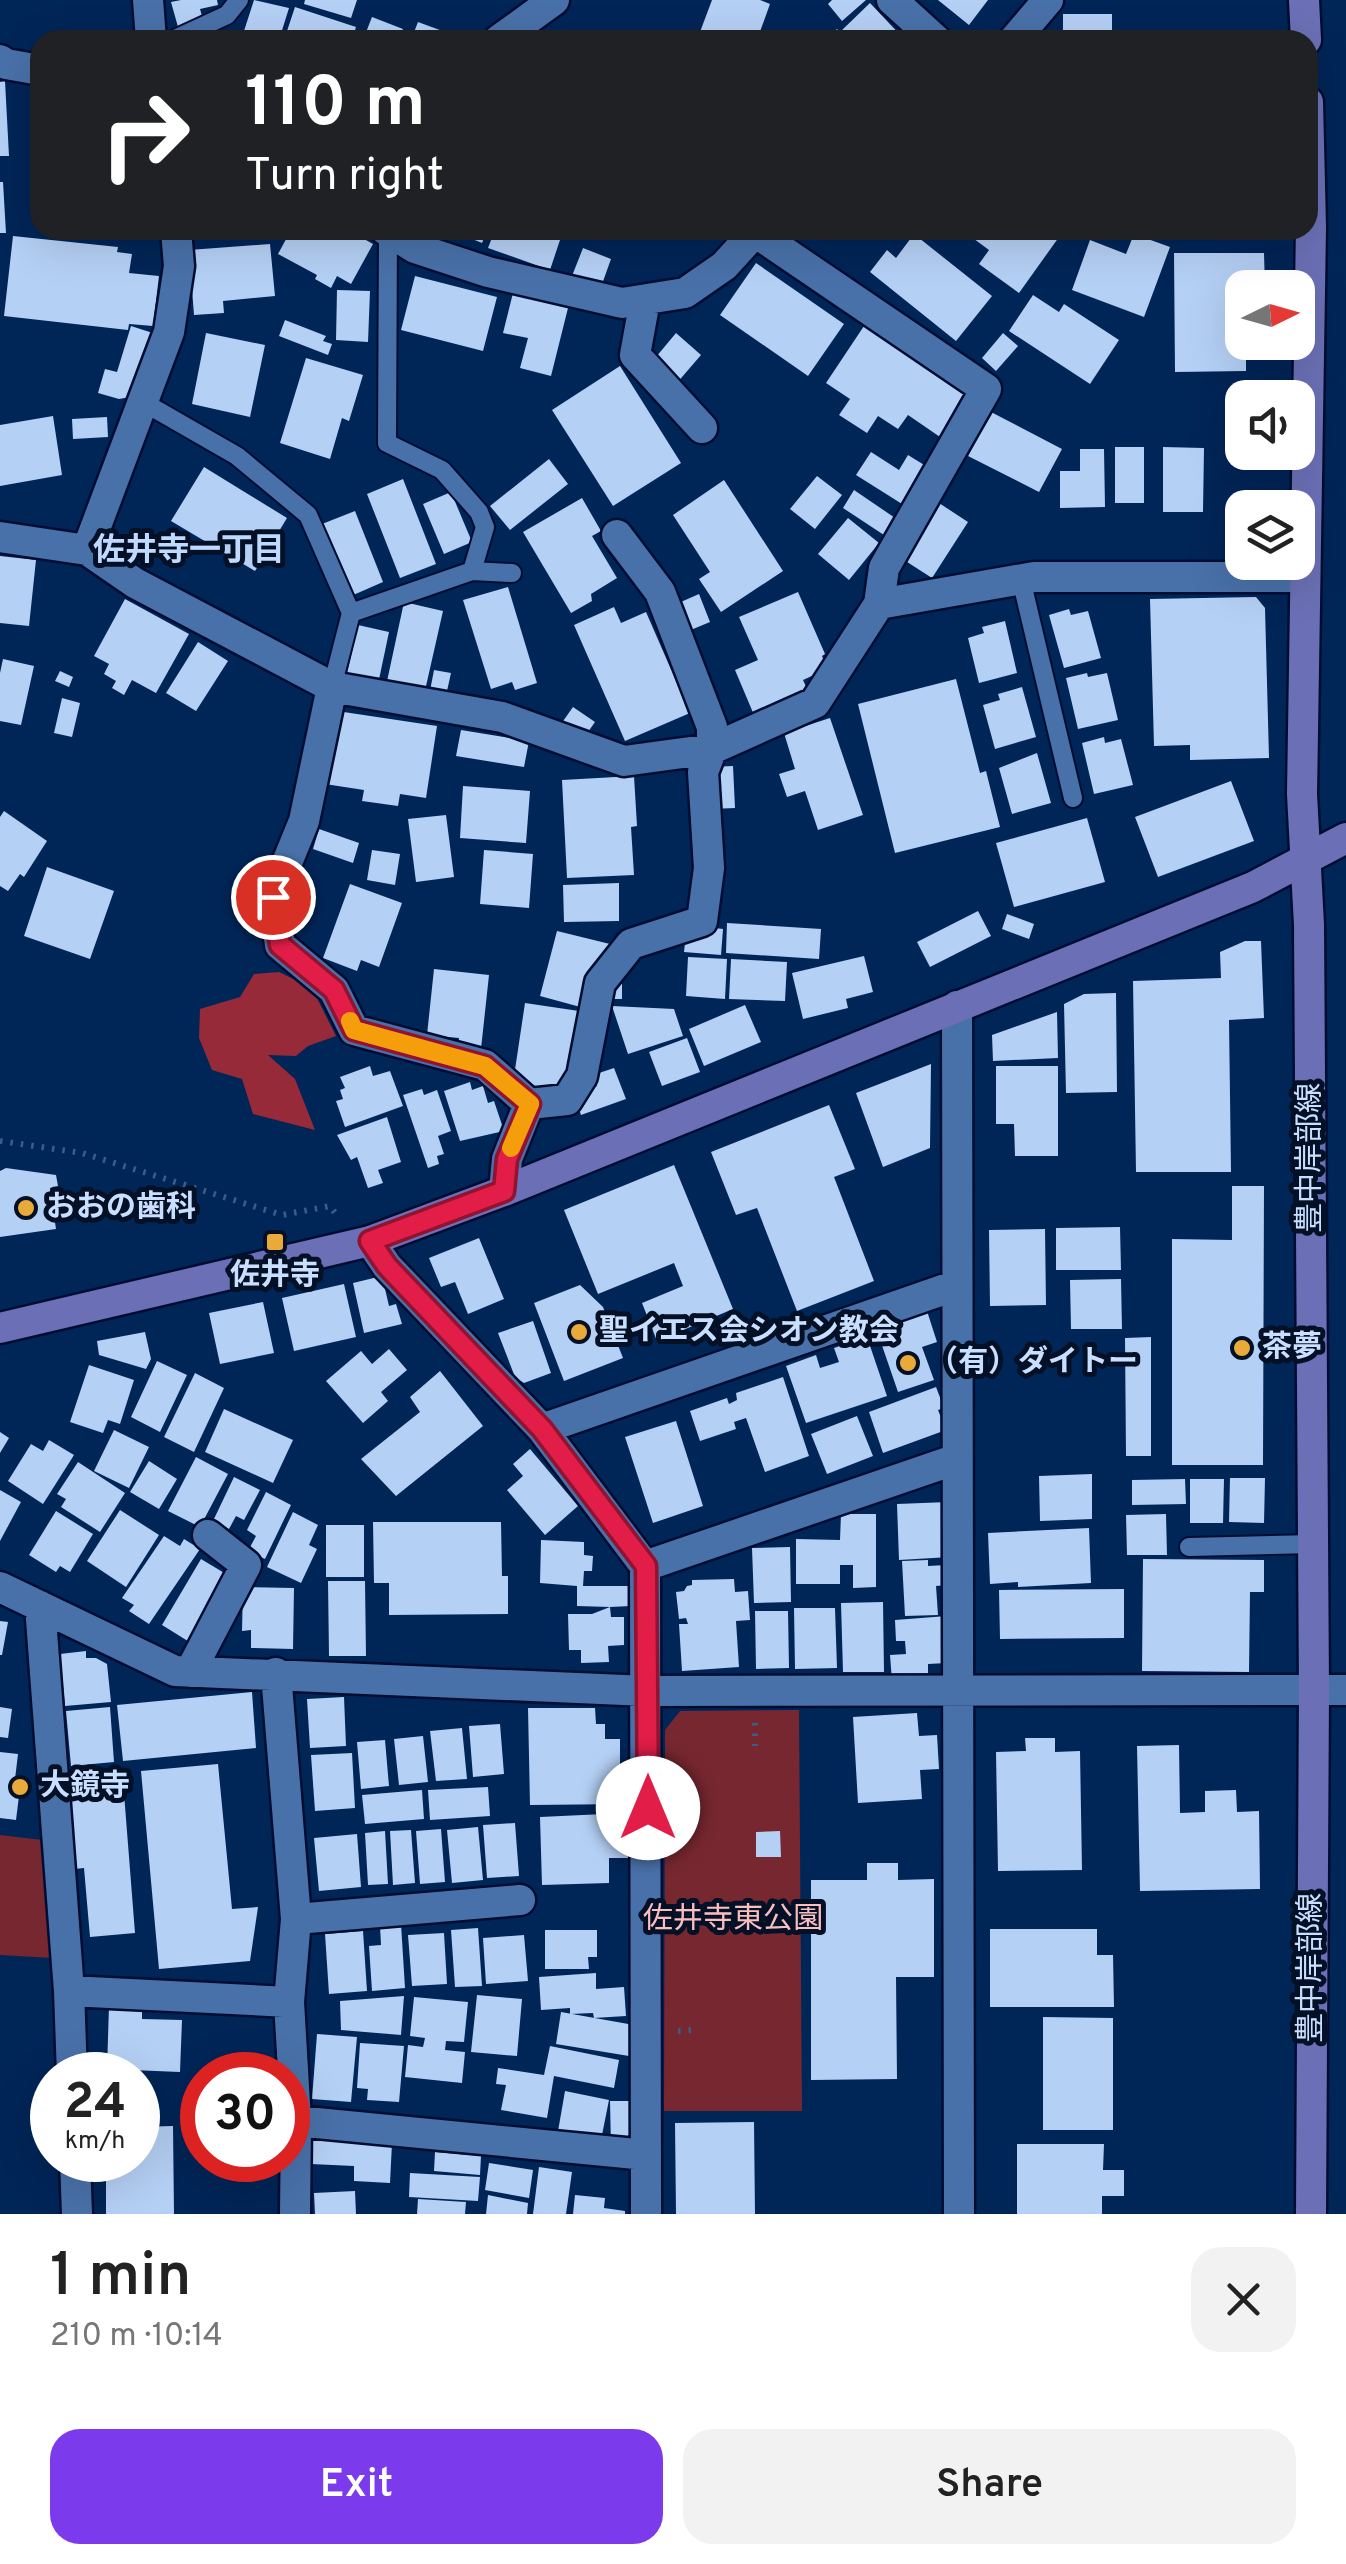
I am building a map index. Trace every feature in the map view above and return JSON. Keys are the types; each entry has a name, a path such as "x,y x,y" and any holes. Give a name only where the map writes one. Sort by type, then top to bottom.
{"street":[{"path":"148,0 150,30"},
{"path":"513,30 554,0"},
{"path":"892,0 925,30"},
{"path":"1022,30 1048,0"},
{"path":"1304,0 1306,30"},
{"path":"0,60 30,68"},
{"path":"87,550 169,332 179,266 177,240"},
{"path":"420,240 488,272 622,303 685,293 724,266 748,240"},
{"path":"0,538 87,550 135,583 332,687 502,717 624,761 712,750 814,703 879,604 884,568 986,389 769,240"},
{"name":"豊中岸部線","path":"1306,490 1309,240"},
{"path":"645,300 635,355 702,428"},
{"path":"332,687 304,822 273,897 280,945 334,990 354,1030 485,1066 530,1104 566,1100 582,1076 600,983 631,944 702,921 709,868 703,772 712,750 712,727 660,592 617,536"},
{"path":"879,604 1021,579 1225,578"},
{"name":"豊中岸部線","path":"1305,580 1302,794 1309,925 1314,1691 1311,2214"},
{"path":"0,1328 370,1241 504,1191 1253,886 1346,838"},
{"path":"958,1006 959,2214"},
{"path":"504,1191 507,1159 530,1104"},
{"path":"370,1241 387,1266 542,1429 646,1566 646,2214"},
{"path":"542,1429 958,1285"},
{"path":"646,1566 957,1458"},
{"path":"190,1672 246,1565 208,1535"},
{"path":"0,1587 175,1671 646,1691 1346,1690"},
{"path":"40,1606 71,2052"},
{"path":"276,1673 296,1920 289,2002 292,2052"},
{"path":"296,1920 520,1900"},
{"path":"69,1991 289,2002"},
{"path":"310,2121 646,2155"},
{"path":"76,2182 77,2214"},
{"path":"295,2182 295,2214"}],"lane":[{"path":"194,30 226,15 239,0"},
{"path":"387,240 388,443 442,470 479,512 485,528 472,571"},
{"path":"143,402 238,456 308,515 351,613 332,687"},
{"path":"351,613 472,571 512,573"},
{"path":"1021,579 1073,798"},
{"path":"1190,1547 1313,1544"}],"path":[{"path":"0,1142 82,1153 282,1215 330,1206 340,1221"}],"green space":[{"name":"佐井寺東公園","path":"799,1710 802,2111 664,2111 665,1730 680,1711"},
{"path":"0,1835 42,1840 52,1958 0,1955"}],"shaded area":[{"path":"279,972 312,988 336,1036 308,1046 296,1056 268,1055 295,1079 315,1130 253,1114 242,1079 212,1070 199,1038 200,1009 240,997 254,974"}],"building":[{"path":"217,0 218,5 200,9 202,16 178,27 171,2"},
{"path":"254,0 289,8 282,30 244,30"},
{"path":"305,0 357,0 351,18 304,4"},
{"path":"712,0 760,0 770,4 761,30 701,30"},
{"path":"832,0 866,0 842,21 828,4"},
{"path":"938,0 988,0 969,25"},
{"path":"870,3 896,30 842,30"},
{"path":"295,7 356,27 355,30 287,30"},
{"path":"1063,14 1112,14 1112,30 1063,30"},
{"path":"372,17 403,29 403,30 367,30"},
{"path":"418,22 440,30 415,30"},
{"path":"5,81 9,156 0,156 0,82"},
{"path":"3,182 6,233 0,233"},
{"path":"13,236 118,247 117,252 132,254 129,273 159,276 153,326 129,324 128,330 4,316"},
{"path":"286,240 366,240 373,244 351,284 337,276 331,288 315,279 317,275 278,254"},
{"path":"491,240 560,240 550,270 488,248"},
{"path":"910,240 922,240 992,296 956,341 870,272 887,250 896,258"},
{"path":"976,240 1057,240 1019,293 979,264 989,250"},
{"path":"1090,240 1126,254 1132,240 1151,240 1170,247 1144,317 1072,290"},
{"path":"270,244 275,296 223,301 224,313 194,315 189,250"},
{"path":"583,248 611,259 601,287 572,276"},
{"path":"1174,253 1264,253 1264,270 1225,270 1225,360 1246,360 1246,371 1175,372"},
{"path":"756,263 844,324 808,376 720,315"},
{"path":"415,276 497,297 483,351 401,330"},
{"path":"337,290 370,291 368,342 336,340"},
{"path":"513,293 568,308 551,376 520,368 528,338 503,333"},
{"path":"1033,295 1059,312 1064,304 1119,340 1090,384 1009,331"},
{"path":"285,320 326,336 323,341 332,344 328,355 279,336"},
{"path":"131,326 159,335 141,395 119,399 98,393 105,369 117,372"},
{"path":"864,326 971,396 943,439 908,415 898,429 878,416 867,433 839,415 850,399 826,383"},
{"path":"206,333 265,345 250,417 192,404"},
{"path":"676,333 701,355 676,384 651,363"},
{"path":"1003,333 1018,346 996,371 982,358"},
{"path":"306,358 363,375 349,421 342,418 330,459 280,443"},
{"path":"620,366 681,463 613,506 552,410"},
{"path":"991,412 1062,449 1039,492 968,456"},
{"path":"53,416 62,475 0,486 0,425"},
{"path":"107,417 108,437 73,439 72,419"},
{"path":"1115,447 1144,447 1144,503 1115,503"},
{"path":"1163,447 1204,448 1203,512 1163,512"},
{"path":"1080,449 1104,449 1105,507 1060,508 1060,471 1080,471"},
{"path":"871,452 899,470 908,455 934,471 910,509 856,475"},
{"path":"549,459 568,484 510,530 490,506"},
{"path":"204,467 287,518 255,571 171,521"},
{"path":"817,476 842,495 815,529 790,509"},
{"path":"403,479 436,564 400,578 367,494"},
{"path":"724,480 783,571 721,612 699,579 710,572 673,515"},
{"path":"854,490 901,522 890,539 843,508"},
{"path":"451,492 472,542 444,554 423,504"},
{"path":"582,498 601,531 592,536 617,578 591,594 592,601 571,613 523,532"},
{"path":"939,503 968,522 932,578 904,560"},
{"path":"355,511 383,582 351,596 322,524"},
{"path":"848,518 879,543 849,580 818,554"},
{"path":"0,556 36,560 29,626 0,623"},
{"path":"508,587 537,683 515,690 512,682 491,689 463,600"},
{"path":"798,592 825,654 822,656 827,669 803,680 808,691 754,715 735,670 758,660 739,617"},
{"path":"699,594 710,622 686,632 674,605"},
{"path":"1256,597 1265,608 1269,758 1190,760 1190,745 1154,746 1150,599"},
{"path":"125,599 189,634 156,693 132,680 124,695 112,688 116,681 104,674 109,664 94,656"},
{"path":"404,602 443,611 424,695 386,686"},
{"path":"614,607 621,623 646,612 690,713 625,741 574,625"},
{"path":"1069,609 1071,615 1088,611 1101,658 1064,668 1049,615"},
{"path":"1005,621 1017,673 979,683 968,638 984,633 982,627"},
{"path":"358,625 389,632 377,689 345,682"},
{"path":"198,642 228,661 196,711 166,693"},
{"path":"3,659 34,666 21,725 0,721"},
{"path":"434,670 451,673 445,700 429,696"},
{"path":"60,671 73,677 69,687 55,681"},
{"path":"1087,673 1088,677 1107,673 1118,720 1078,729 1066,678"},
{"path":"956,679 980,773 986,771 1000,827 895,853 858,704"},
{"path":"1022,687 1036,737 995,749 983,705 1000,700 998,694"},
{"path":"62,698 80,703 72,737 54,733"},
{"path":"573,707 595,722 583,739 561,724"},
{"path":"337,711 437,726 426,798 400,794 398,806 362,801 364,790 325,784"},
{"path":"830,718 863,815 818,830 805,791 787,797 779,774 795,769 784,733"},
{"path":"461,730 529,741 524,767 456,756"},
{"path":"1104,737 1105,743 1121,739 1133,785 1094,794 1082,743"},
{"path":"1037,753 1051,803 1012,814 999,768"},
{"path":"733,766 735,808 711,809 710,767"},
{"path":"634,776 634,875 567,878 562,780"},
{"path":"1231,781 1254,841 1158,877 1135,817"},
{"path":"463,786 530,791 526,843 460,838"},
{"path":"4,811 47,841 24,877 20,874 8,891 0,886 0,817"},
{"path":"446,815 454,877 416,882 408,819"},
{"path":"1087,818 1105,882 1014,907 996,843"},
{"path":"319,829 359,843 353,863 313,849"},
{"path":"372,850 400,854 395,885 367,880"},
{"path":"484,850 533,854 529,908 480,904"},
{"path":"47,867 114,891 90,959 24,936"},
{"path":"619,883 619,921 564,922 563,885"},
{"path":"350,884 402,903 379,967 361,960 357,971 323,958"},
{"path":"978,911 991,936 930,967 917,942"},
{"path":"1007,914 1034,924 1029,939 1002,929"},
{"path":"727,923 821,929 819,959 726,953"},
{"path":"707,927 723,929 721,955 684,952 685,943"},
{"path":"557,931 610,944 604,966 595,964 584,1008 540,996"},
{"path":"1245,941 1261,941 1264,1018 1229,1020 1231,1172 1136,1172 1133,981 1221,978 1220,952"},
{"path":"864,956 873,992 846,999 848,1008 803,1019 792,973"},
{"path":"688,957 727,959 725,999 686,996"},
{"path":"731,959 787,962 785,1001 729,999"},
{"path":"434,969 489,975 481,1049 458,1047 459,1038 427,1035"},
{"path":"609,984 622,984 622,999 609,999"},
{"path":"1116,993 1117,1092 1066,1093 1064,1004 1084,994"},
{"path":"525,1003 579,1011 567,1091 513,1083"},
{"path":"745,1005 761,1042 704,1066 689,1029"},
{"path":"612,1006 674,1009 683,1036 628,1054"},
{"path":"1057,1012 1058,1058 993,1061 992,1035"},
{"path":"687,1038 700,1072 662,1086 649,1052"},
{"path":"931,1064 930,1148 883,1167 856,1093"},
{"path":"370,1066 373,1076 390,1071 403,1106 345,1127 336,1101 343,1099 340,1090 345,1088 340,1077"},
{"path":"996,1066 1058,1066 1058,1156 1015,1156 1014,1124 996,1124"},
{"path":"614,1068 626,1099 581,1115 576,1100 590,1095 588,1089 597,1086 593,1075"},
{"path":"470,1082 472,1090 483,1086 488,1103 494,1101 504,1131 460,1141 444,1091"},
{"path":"422,1089 424,1095 437,1090 451,1131 438,1136 444,1154 437,1156 439,1164 428,1168 403,1095"},
{"path":"829,1105 855,1169 834,1177 874,1281 797,1311 757,1208 736,1215 711,1152"},
{"path":"387,1117 401,1162 378,1170 383,1183 368,1188 357,1157 351,1160 337,1135"},
{"path":"674,1165 733,1309 657,1341 642,1303 683,1286 674,1263 598,1294 564,1210"},
{"name":"おおの歯科","path":"6,1168 56,1175 58,1186 50,1188 56,1229 0,1237 0,1171"},
{"path":"1232,1186 1264,1186 1263,1465 1172,1465 1172,1239 1232,1240"},
{"path":"1120,1227 1121,1270 1056,1270 1056,1228"},
{"path":"1045,1229 1046,1305 990,1306 989,1230"},
{"path":"479,1238 504,1299 468,1314 455,1282 441,1287 429,1258"},
{"path":"382,1276 389,1306 396,1304 402,1324 364,1333 353,1283"},
{"path":"1121,1279 1122,1329 1071,1329 1070,1280"},
{"path":"344,1284 356,1337 294,1351 282,1298"},
{"name":"聖イエス会シオン教会","path":"580,1285 603,1307 623,1358 564,1381 534,1303"},
{"path":"263,1302 274,1353 220,1364 209,1313"},
{"name":"（有）ダイトー","path":"927,1311 937,1342 922,1347 934,1380 898,1392 876,1328"},
{"path":"533,1321 551,1373 524,1383 515,1377 498,1333"},
{"path":"145,1332 151,1359 146,1369 99,1355 97,1341"},
{"path":"867,1337 887,1396 806,1423 786,1366 816,1355 820,1368 839,1362 834,1348"},
{"path":"1151,1337 1151,1456 1126,1456 1125,1338"},
{"path":"389,1349 407,1370 381,1392 388,1401 363,1423 326,1381 361,1351 372,1364"},
{"path":"157,1361 187,1375 160,1432 131,1417"},
{"path":"89,1365 134,1380 120,1424 108,1420 103,1433 70,1422"},
{"path":"440,1371 483,1426 396,1496 361,1459 420,1412 410,1397"},
{"path":"195,1373 224,1388 194,1452 164,1437"},
{"path":"783,1377 809,1456 765,1472 746,1418 734,1422 736,1429 700,1441 690,1411 727,1398 729,1404 737,1400 736,1393"},
{"path":"936,1387 944,1408 938,1410 946,1430 883,1453 869,1412"},
{"path":"224,1409 293,1440 273,1483 205,1452"},
{"path":"857,1416 873,1456 827,1474 811,1434"},
{"path":"676,1421 703,1506 653,1523 625,1437"},
{"path":"114,1430 149,1447 129,1488 94,1471"},
{"path":"0,1432 9,1438 0,1453"},
{"path":"49,1440 74,1455 43,1504 8,1481 31,1444 43,1451"},
{"path":"530,1449 578,1506 545,1535 507,1490 523,1476 513,1464"},
{"path":"196,1457 228,1474 200,1527 168,1511"},
{"path":"149,1461 177,1479 159,1509 130,1492"},
{"path":"78,1462 125,1493 100,1532 61,1507 66,1499 57,1494"},
{"path":"1092,1474 1092,1519 1040,1521 1039,1476"},
{"path":"234,1477 260,1490 244,1520 236,1516 229,1529 213,1521"},
{"path":"1230,1478 1265,1478 1264,1523 1229,1522"},
{"path":"1185,1479 1186,1504 1132,1505 1132,1480"},
{"path":"1190,1479 1224,1479 1223,1523 1190,1523"},
{"path":"0,1490 21,1502 0,1541"},
{"path":"266,1492 291,1505 265,1559 248,1551 256,1536 247,1530"},
{"path":"948,1502 950,1557 899,1560 897,1504"},
{"path":"120,1510 159,1535 126,1587 87,1561"},
{"path":"56,1511 93,1534 70,1572 60,1566 56,1572 29,1555"},
{"path":"293,1512 318,1525 309,1545 317,1549 301,1583 267,1567"},
{"path":"841,1514 876,1514 876,1587 853,1588 853,1565 840,1565 840,1584 796,1584 796,1539 840,1540"},
{"path":"1166,1514 1167,1555 1127,1555 1126,1515"},
{"path":"373,1522 501,1522 502,1576 508,1576 508,1614 389,1615 389,1583 374,1583"},
{"path":"326,1525 364,1525 364,1577 326,1577"},
{"path":"1089,1528 1091,1583 1018,1587 1018,1582 990,1584 988,1533"},
{"path":"164,1536 180,1546 184,1539 200,1549 149,1624 129,1611 134,1605 122,1598"},
{"path":"541,1540 584,1542 584,1555 593,1556 592,1571 584,1571 583,1586 631,1586 631,1606 577,1606 577,1586 540,1583"},
{"path":"790,1547 791,1602 754,1603 752,1548"},
{"path":"201,1559 231,1577 191,1643 162,1625"},
{"path":"1143,1559 1264,1560 1264,1592 1250,1592 1249,1672 1142,1671"},
{"path":"928,1560 928,1566 946,1565 947,1585 936,1586 938,1615 905,1616 902,1561"},
{"path":"734,1579 735,1592 748,1591 750,1620 736,1621 739,1667 682,1671 679,1624 688,1624 686,1618 679,1619 676,1592 692,1585 692,1580"},
{"path":"328,1581 365,1581 366,1656 329,1656"},
{"path":"243,1587 294,1588 293,1649 251,1648 251,1630 242,1631"},
{"path":"1124,1589 1124,1638 1000,1639 999,1590"},
{"path":"883,1602 884,1672 843,1672 841,1603"},
{"path":"610,1607 611,1617 624,1617 624,1645 608,1646 609,1662 581,1663 581,1650 569,1650 568,1614 592,1614"},
{"path":"794,1608 835,1608 837,1668 795,1669"},
{"path":"755,1611 788,1611 789,1668 756,1669"},
{"path":"947,1616 947,1663 928,1664 928,1678 892,1681 890,1655 906,1654 905,1641 896,1641 895,1620"},
{"path":"0,1621 8,1622 2,1655 0,1655"},
{"path":"86,1651 86,1658 107,1664 111,1702 65,1706 60,1654"},
{"path":"252,1692 256,1748 123,1761 117,1705"},
{"path":"344,1697 346,1746 310,1748 307,1699"},
{"path":"0,1707 12,1709 8,1738 0,1737"},
{"path":"110,1707 114,1762 71,1766 66,1711"},
{"path":"528,1708 595,1708 596,1724 605,1724 605,1739 620,1739 620,1770 627,1770 628,1804 530,1805"},
{"path":"917,1713 919,1736 937,1735 939,1769 920,1770 922,1799 858,1803 853,1717"},
{"path":"500,1724 504,1774 473,1777 469,1726"},
{"path":"462,1728 467,1779 436,1781 430,1731"},
{"path":"423,1736 428,1782 399,1785 394,1739"},
{"path":"1025,1738 1055,1738 1055,1752 1080,1751 1082,1870 998,1871 996,1752 1026,1751"},
{"path":"385,1740 389,1786 361,1789 357,1742"},
{"path":"1179,1745 1180,1813 1205,1812 1205,1791 1236,1790 1237,1812 1259,1811 1260,1889 1140,1891 1137,1746"},
{"path":"0,1752 18,1754 13,1796 19,1796 16,1820 0,1818"},
{"path":"352,1753 355,1808 315,1811 311,1755"},
{"path":"218,1764 232,1909 258,1907 250,1961 159,1969 141,1771"},
{"path":"122,1768 135,1933 90,1937 84,1868 75,1869 67,1773"},
{"path":"488,1787 490,1816 430,1820 428,1790"},
{"path":"422,1790 424,1819 365,1824 362,1795"},
{"path":"604,1814 605,1835 629,1834 630,1858 609,1858 609,1883 542,1885 540,1817"},
{"path":"515,1823 519,1876 487,1878 483,1825"},
{"path":"478,1827 483,1880 452,1883 447,1830"},
{"path":"441,1829 445,1882 420,1884 416,1831"},
{"path":"411,1830 415,1883 393,1885 390,1831"},
{"path":"385,1831 388,1884 368,1885 365,1833"},
{"path":"780,1831 781,1857 756,1857 756,1832"},
{"path":"357,1834 361,1887 319,1891 314,1838"},
{"path":"867,1863 898,1863 898,1880 934,1879 934,1977 896,1977 897,2079 811,2080 811,1880 867,1880"},
{"path":"401,1924 405,1988 372,1991 369,1946 381,1945 380,1926"},
{"path":"478,1928 482,1986 455,1987 451,1930"},
{"path":"990,1929 1097,1929 1097,1955 1113,1955 1114,2007 990,2007"},
{"path":"545,1930 597,1930 597,1957 588,1957 589,1969 545,1969"},
{"path":"363,1931 367,1991 329,1994 325,1934"},
{"path":"444,1933 447,1984 412,1986 408,1935"},
{"path":"524,1935 528,1981 486,1984 483,1938"},
{"path":"596,1973 596,1989 624,1987 626,2016 594,2018 593,2013 570,2014 570,2008 541,2010 539,1977"},
{"path":"477,1995 522,1999 517,2056 471,2052"},
{"path":"404,1996 401,2035 341,2030 340,2001"},
{"path":"414,1997 468,2002 464,2042 446,2041 445,2050 465,2052 462,2083 405,2077 408,2045 423,2047 425,2038 410,2036"},
{"path":"109,2006 142,2008 142,2019 182,2020 180,2072 160,2071 160,2052 108,2052"},
{"path":"561,2012 634,2025 629,2056 556,2044"},
{"path":"1043,2017 1113,2018 1113,2130 1043,2130"},
{"path":"317,2034 357,2037 351,2102 312,2099"},
{"path":"360,2043 404,2046 399,2102 367,2100 368,2089 357,2088"},
{"path":"550,2046 619,2060 614,2088 554,2076 547,2118 501,2110 506,2085 496,2084 498,2068 544,2075"},
{"path":"565,2091 609,2100 600,2145 557,2137"},
{"path":"610,2101 636,2101 637,2147 611,2148"},
{"path":"754,2122 755,2214 676,2214 675,2123"},
{"path":"160,2126 173,2126 174,2214 106,2214 106,2182 160,2182"},
{"path":"312,2138 392,2143 390,2183 354,2181 354,2166 311,2164"},
{"path":"1017,2144 1104,2144 1103,2170 1124,2170 1124,2196 1102,2196 1102,2214 1017,2214"},
{"path":"435,2152 481,2156 480,2175 434,2171"},
{"path":"489,2163 533,2170 529,2198 485,2190"},
{"path":"539,2167 572,2172 566,2214 533,2214"},
{"path":"410,2173 480,2177 478,2201 409,2197"},
{"path":"355,2191 356,2214 315,2214 314,2193"},
{"path":"488,2195 528,2203 527,2214 486,2214"},
{"path":"575,2195 605,2198 604,2208 625,2214 573,2214"},
{"path":"418,2199 466,2202 465,2214 417,2214"}],"slow traffic":[{"path":"350,1021 354,1030 485,1066 530,1104 511,1148"}],"place":[{"name":"おおの歯科","path":"26,1208"},
{"name":"佐井寺","path":"275,1242"},
{"name":"聖イエス会シオン教会","path":"579,1332"},
{"name":"茶夢","path":"1242,1348"},
{"name":"（有）ダイトー","path":"908,1363"},
{"name":"大鏡寺","path":"20,1787"}],"district":[{"name":"佐井寺一丁目","path":"189,552"}],"route":[{"path":"273,897 280,945 334,990 354,1030 485,1066 530,1104 507,1159 504,1191 370,1241 387,1266 542,1429 646,1566 648,1808"}]}
